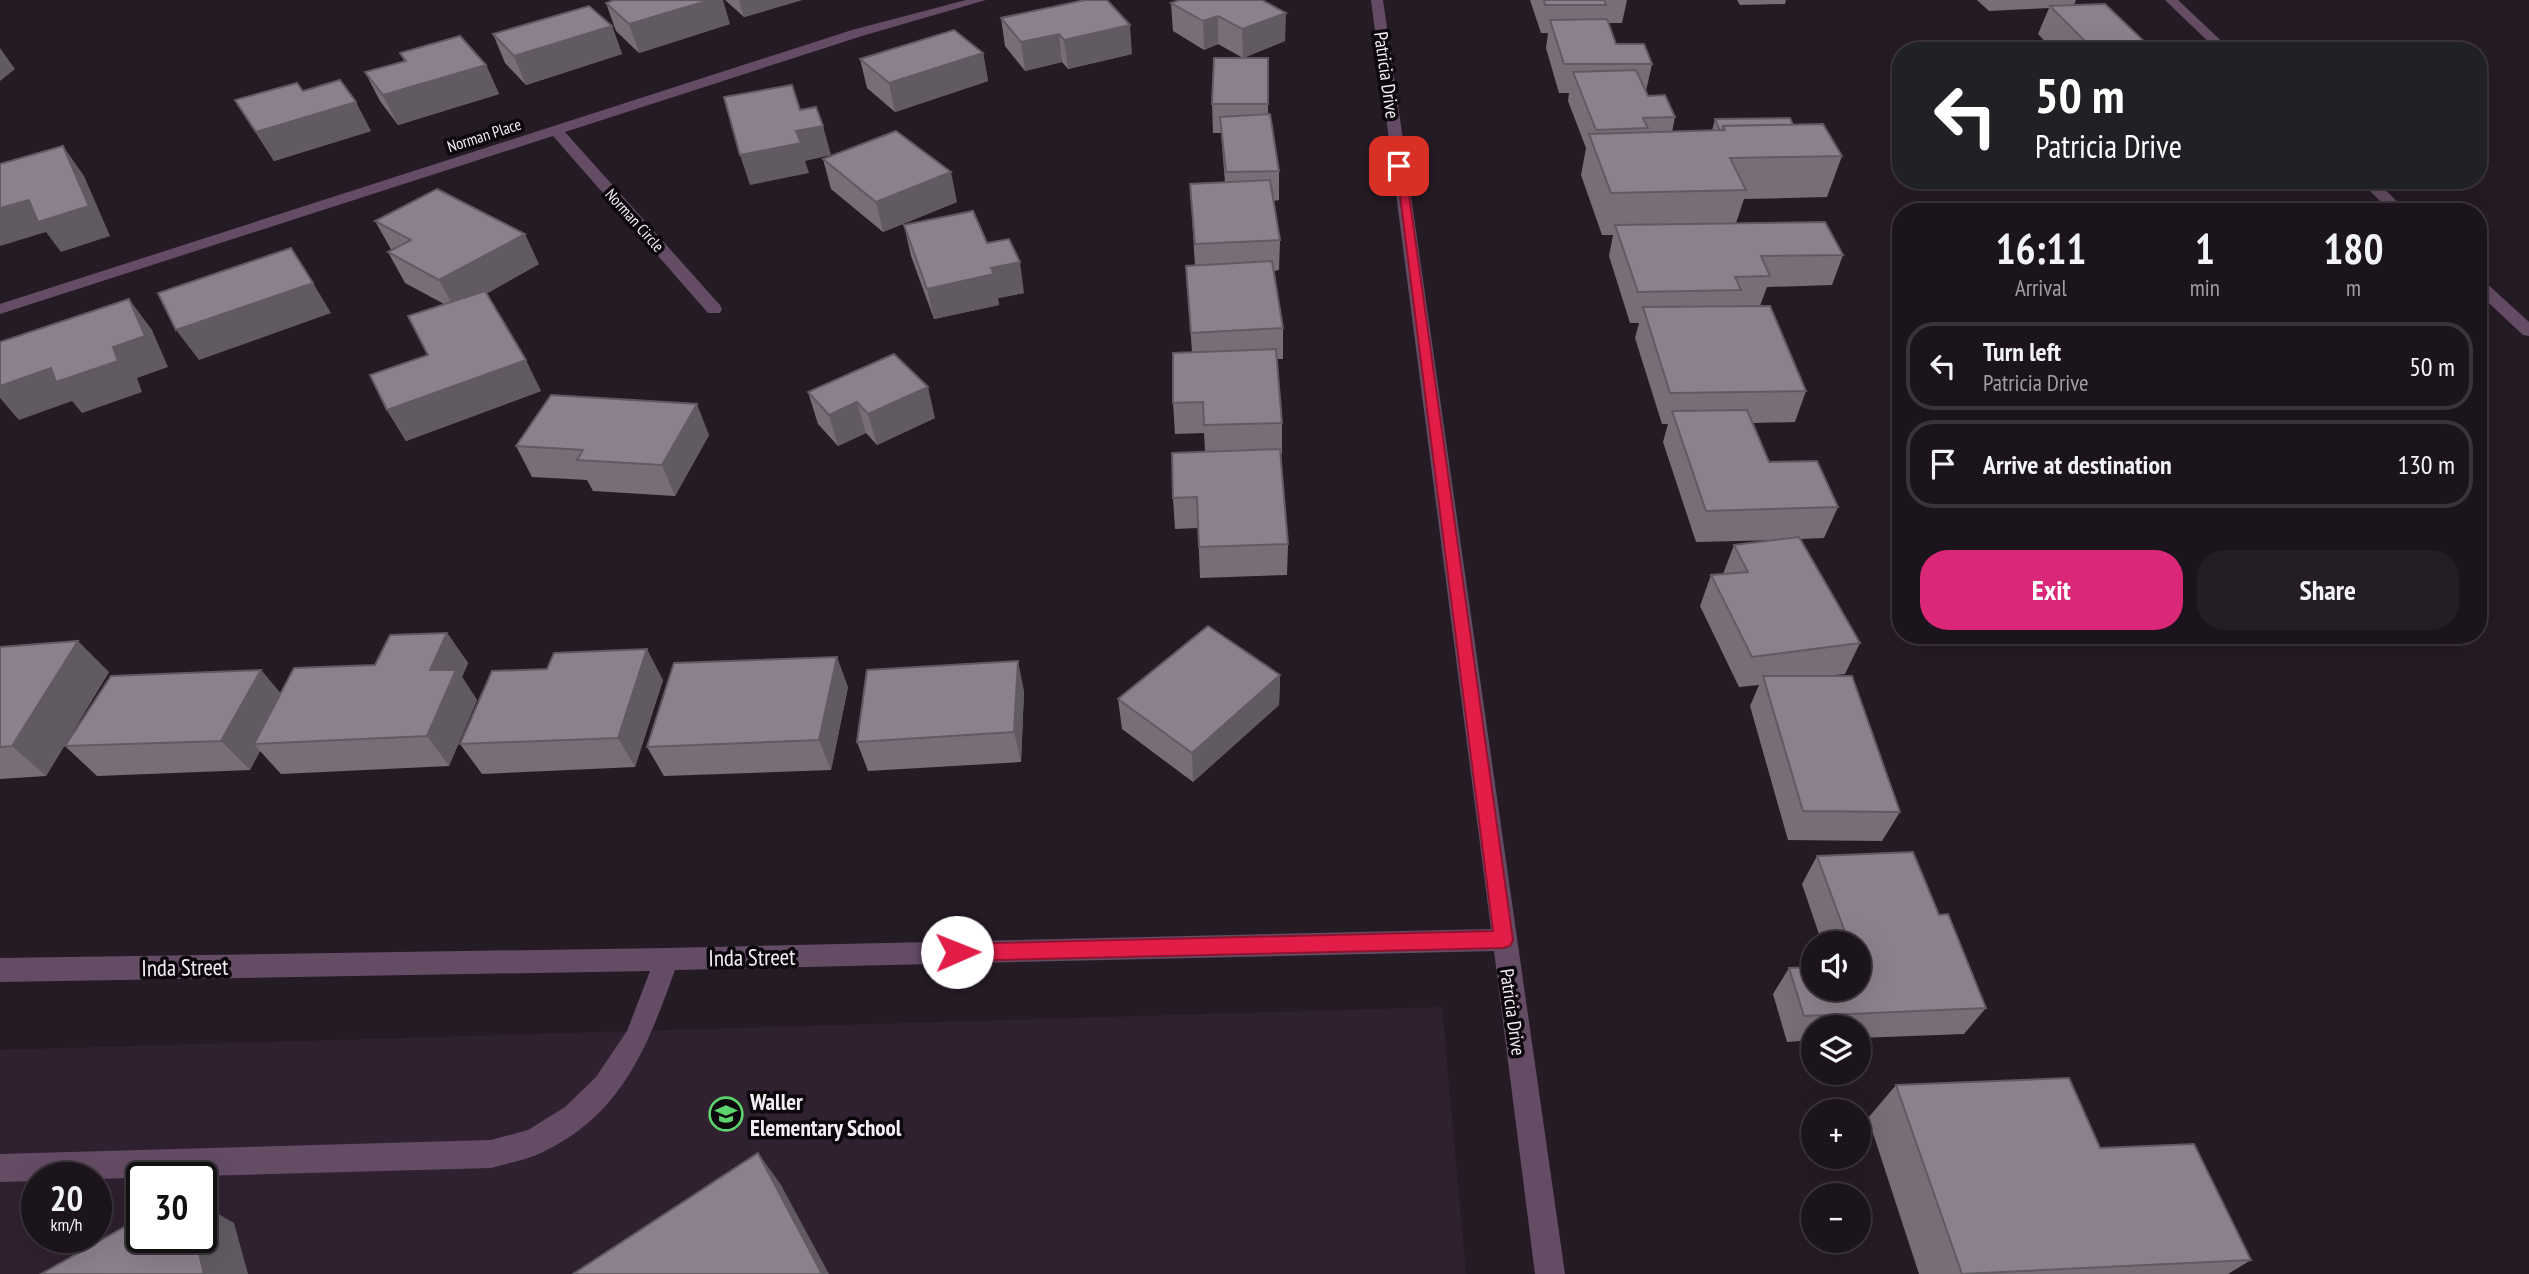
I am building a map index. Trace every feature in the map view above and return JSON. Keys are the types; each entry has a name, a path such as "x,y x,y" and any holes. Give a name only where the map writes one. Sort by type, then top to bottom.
{"street":[{"name":"Norman Place","path":"0,309 857,33 980,0"},
{"name":"Patricia Drive","path":"1377,0 1550,1274"},
{"path":"2171,0 2216,42"},
{"name":"Norman Circle","path":"556,130 714,309"},
{"path":"2376,189 2390,203"},
{"path":"2487,292 2529,331"},
{"name":"Inda Street","path":"0,970 667,959 1503,940"},
{"path":"0,1168 491,1154 534,1142 575,1117 606,1086 637,1038 667,959"}],"shaded area":[{"name":"Waller Elementary School","path":"1442,1007 1466,1274 0,1274 0,1050"}],"building":[{"path":"614,0 710,0 629,24 606,3"},
{"path":"1085,0 1107,0 1130,25 1064,40 1059,34 1021,42 1001,18"},
{"path":"1180,0 1262,0 1286,13 1242,29 1218,16 1203,21 1171,3"},
{"path":"1544,0 1604,0 1606,5 1545,5"},
{"path":"2105,4 2145,42 2086,42 2050,6"},
{"path":"589,6 612,26 514,56 493,34"},
{"path":"1607,19 1616,44 1644,44 1652,64 1564,64 1550,20"},
{"path":"954,30 983,53 889,83 860,59"},
{"path":"460,36 486,65 383,95 365,72 406,61 400,53"},
{"path":"1214,58 1268,58 1268,104 1212,104"},
{"path":"1636,70 1648,96 1665,95 1675,117 1643,118 1648,128 1596,130 1573,72"},
{"path":"340,80 356,102 256,132 235,100 297,83 303,91"},
{"path":"792,85 800,110 816,107 823,126 796,131 801,143 740,155 724,97"},
{"path":"1270,114 1279,171 1226,172 1220,117"},
{"path":"1790,118 1793,125 1723,126 1722,131 1715,119"},
{"path":"1823,124 1842,156 1730,158 1746,190 1611,193 1589,134 1725,130 1723,126"},
{"path":"896,131 951,172 876,202 823,159"},
{"path":"63,146 89,206 38,222 29,200 0,208 0,164"},
{"path":"1270,180 1280,240 1195,244 1190,184"},
{"path":"437,189 525,234 439,280 388,252 411,240 375,221"},
{"path":"973,211 987,243 1009,239 1020,262 991,268 994,274 927,289 904,225"},
{"path":"1825,222 1843,255 1761,256 1770,276 1735,277 1741,290 1638,292 1615,225"},
{"path":"291,248 313,283 176,330 158,293"},
{"path":"1272,261 1283,328 1191,333 1186,266"},
{"path":"485,291 526,360 387,410 370,375 428,355 408,316"},
{"path":"129,299 145,336 113,347 118,361 56,382 51,368 0,386 0,342"},
{"path":"1770,306 1806,391 1670,393 1643,307"},
{"path":"1276,349 1282,423 1204,425 1203,402 1173,403 1173,353"},
{"path":"894,354 928,387 868,414 857,402 829,415 808,392"},
{"path":"551,395 697,404 662,465 577,460 583,450 516,446"},
{"path":"1747,410 1769,462 1817,461 1838,507 1706,511 1672,411"},
{"path":"1280,449 1288,544 1199,547 1197,497 1173,498 1172,453"},
{"path":"1799,537 1860,643 1752,657 1711,575 1748,572 1734,545"},
{"path":"1208,626 1280,675 1192,753 1118,699"},
{"path":"447,633 430,670 456,670 427,736 254,744 294,668 375,665 390,635"},
{"path":"78,641 12,746 0,747 0,647"},
{"path":"647,649 618,738 460,744 492,671 547,669 554,653"},
{"path":"837,657 819,740 647,747 674,663"},
{"path":"1018,661 1014,732 857,742 867,670"},
{"path":"261,670 221,741 65,746 111,676"},
{"path":"1763,676 1852,676 1900,812 1803,811"},
{"path":"1913,852 1939,915 1948,914 1986,1008 1804,1015 1789,968 1801,968 1801,1001 1871,1001 1871,931 1845,931 1817,856"},
{"path":"2069,1078 2100,1148 2194,1144 2251,1260 1962,1274 1896,1085"},
{"path":"758,1153 822,1274 573,1274"},
{"path":"126,1226 126,1253 199,1253 204,1274 41,1274 78,1253 112,1253 112,1234"}],"place":[{"name":"Waller Elementary School","path":"726,1114"}],"route":[{"path":"957,952 1503,940 1399,166"}]}
